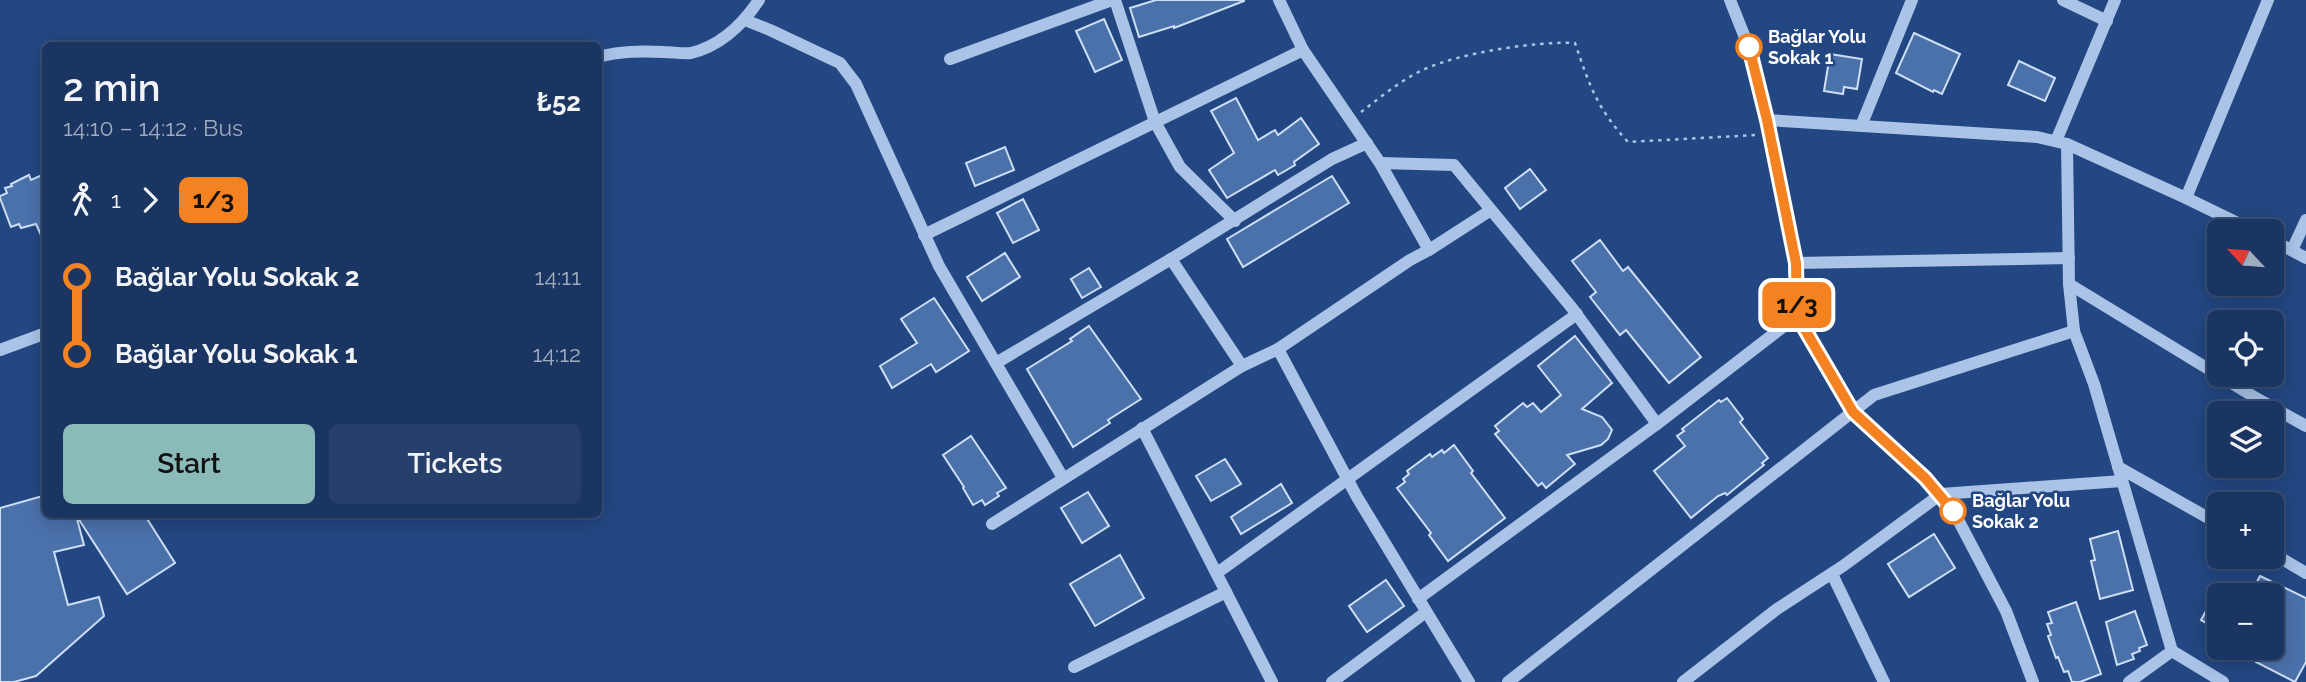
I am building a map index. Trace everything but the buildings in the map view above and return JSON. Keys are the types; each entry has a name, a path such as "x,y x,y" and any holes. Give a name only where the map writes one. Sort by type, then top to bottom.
{"street":[{"path":"602,56 635,51 690,53 719,41 745,20 759,0"},
{"path":"950,59 1114,0 1155,122 1180,167 1235,221"},
{"path":"1279,0 1304,50 1380,163 1429,250"},
{"path":"1730,0 1748,45 1770,134 1796,263 1797,316 1853,412 1941,494 1954,512 2006,611 2033,682"},
{"path":"1861,126 1912,0"},
{"path":"2063,0 2107,20"},
{"path":"2115,0 2062,143 2074,331 2094,384 2172,650 2223,682"},
{"path":"2186,198 2268,0"},
{"path":"745,20 840,63 856,84 939,266 1063,478"},
{"path":"924,235 1304,50"},
{"path":"1767,120 2037,137 2062,143 2229,219"},
{"path":"996,363 1235,221 1332,159 1367,143"},
{"path":"1380,163 1454,165 1577,314 1657,425"},
{"path":"992,524 1242,366 1278,349 1410,260 1491,210"},
{"path":"2292,250 2306,220"},
{"path":"2284,246 2306,258"},
{"path":"1796,263 2069,258"},
{"path":"1171,259 1242,366"},
{"path":"2069,284 2306,426"},
{"path":"1217,573 1577,314"},
{"path":"1418,599 1657,425 1797,316"},
{"path":"1508,682 1874,394 2074,331"},
{"path":"0,350 42,334"},
{"path":"1278,349 1348,479 1469,682"},
{"path":"1142,428 1272,682"},
{"path":"2118,467 2207,517"},
{"path":"1683,682 1777,608 1832,574 1941,494 2122,481"},
{"path":"2284,560 2306,573"},
{"path":"1832,574 1884,682"},
{"path":"1074,667 1226,592"},
{"path":"1332,682 1426,612"},
{"path":"2129,682 2172,650"}],"path":[{"path":"1351,120 1390,90 1424,69 1466,56 1555,42 1575,43 1593,94 1609,121 1629,142 1770,134"}],"bus line":[{"name":"1/3","path":"1749,47 1796,263 1797,316 1853,412 1925,478 1953,511"}],"place":[{"name":"Bağlar Yolu Sokak 1","path":"1749,47"},
{"name":"Bağlar Yolu Sokak 2","path":"1953,511"}]}
